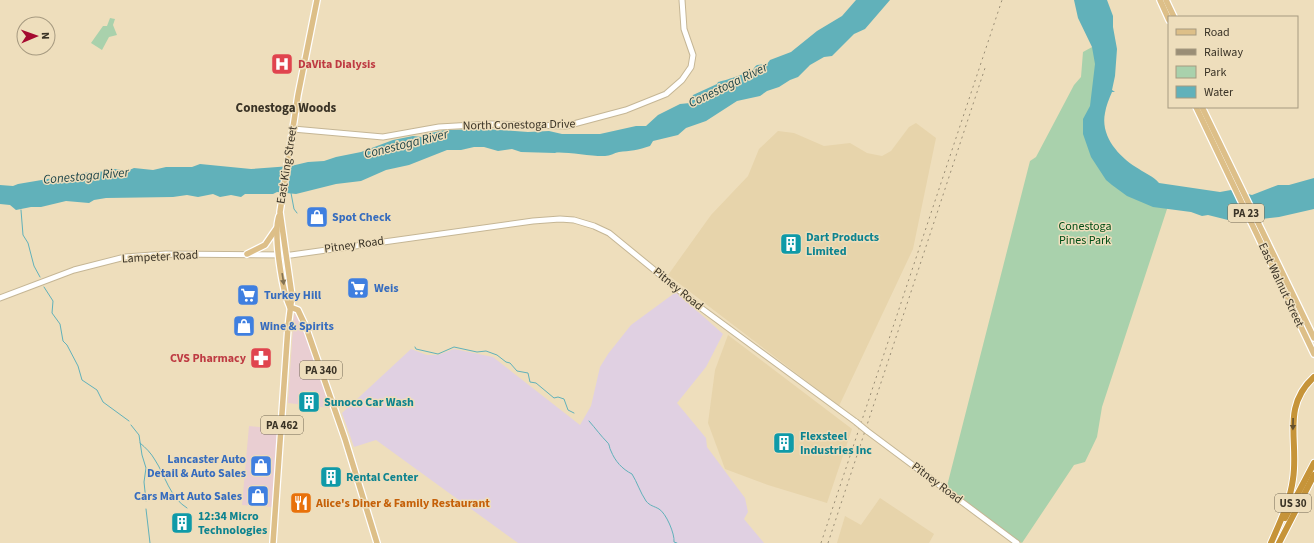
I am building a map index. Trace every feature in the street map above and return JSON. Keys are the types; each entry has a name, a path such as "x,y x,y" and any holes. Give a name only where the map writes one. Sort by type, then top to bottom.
{"highway":[{"path":"1271,543 1286,507 1293,480 1295,458 1292,424 1295,408 1302,390 1314,377"},
{"name":"US 30","path":"1271,543 1314,463"},
{"name":"US 30","path":"1279,543 1314,475"}],"main road":[{"name":"East King Street","path":"280,212 293,129 317,0"},
{"name":"North Conestoga Drive","path":"293,129 383,137 438,127 491,124 552,126 573,125 613,114 659,98 686,76 692,64 693,55 684,30 682,0"},
{"path":"1160,0 1168,18"},
{"path":"1166,0 1174,16"},
{"name":"East Walnut Street","path":"1197,108 1280,276 1314,354"},
{"name":"East Walnut Street","path":"1202,108 1218,149"},
{"name":"PA 462","path":"273,543 292,296 276,229 280,212"},
{"name":"PA 462","path":"280,212 282,254"},
{"name":"Pitney Road","path":"282,254 533,221 567,219 584,222 602,229 697,305 1017,543"},
{"path":"248,254 265,246 276,229"},
{"name":"Lampeter Road","path":"0,298 74,270 125,257 166,254 282,254"},
{"name":"East Walnut Street","path":"1280,276 1314,338"},
{"name":"PA 340","path":"290,307 297,309 306,327 344,435 377,543"}],"shaded area":[{"path":"916,123 936,138 913,249 839,406 668,275 711,215 748,176 759,149 778,131 794,133 824,146 850,143 867,153 882,156 891,151 909,127"},
{"path":"676,292 723,334 706,367 677,403 706,438 707,447 745,498 748,512 744,519 764,543 518,543 376,440 354,447 342,413 411,349 427,355 438,355 454,349 493,357 580,425 591,406 600,367 608,354 631,325"},
{"path":"294,313 302,325 330,408 288,403"},
{"path":"728,335 852,429 827,503 768,485 725,469 708,423 715,370"},
{"path":"249,426 278,429 273,507 242,505"},
{"path":"880,498 934,534 929,543 837,543 845,516 861,525"}],"green space":[{"path":"110,18 115,19 113,25 117,35 109,37 102,50 91,43 103,26 107,26"},
{"name":"Conestoga Pines Park","path":"1103,41 1104,151 1168,206 1102,407 1097,437 1085,462 1074,465 1022,543 946,490 1030,161 1036,157 1074,85 1081,77 1083,52"}],"water":[{"name":"Conestoga River","path":"856,0 890,0 865,29 854,34 832,56 824,57 810,65 798,77 779,87 767,91 760,96 737,101 706,121 686,128 678,135 653,141 650,146 630,151 600,156 521,152 512,149 498,151 484,147 474,147 461,150 447,150 409,165 386,170 361,181 336,184 296,194 277,192 273,194 245,194 241,197 231,195 220,197 213,194 198,197 187,195 173,197 106,198 94,200 89,203 66,201 41,207 16,210 10,205 0,204 0,185 13,186 83,173 109,171 115,169 127,171 134,168 153,170 166,167 192,167 200,164 251,169 291,166 308,162 324,161 361,152 393,140 413,136 422,137 431,133 445,130 485,129 528,132 549,131 562,134 600,134 636,126 646,126 658,115 680,104 690,103 693,95 717,84 718,82 747,73 753,70 757,65 767,64 770,60 791,52 817,31 842,16"},
{"path":"1074,0 1107,0 1113,16 1113,27 1117,49 1115,76 1112,90 1115,92 1112,92 1105,110 1104,122 1113,146 1125,159 1159,183 1220,192 1231,190 1252,195 1278,185 1289,185 1314,178 1314,209 1279,217 1236,222 1208,215 1202,216 1191,212 1153,207 1127,196 1106,180 1091,157 1083,134 1083,119 1090,106 1095,64 1092,47 1078,18"}],"waterway":[{"path":"291,193 294,209 297,213"},
{"path":"21,210 23,235 28,243 34,266 40,277"},
{"path":"44,287 53,301 52,313 60,324 63,341 67,345 78,366 82,380 97,390 103,402 129,421"},
{"path":"415,347 416,349 438,354 454,347 477,352 486,351 497,355 506,362 510,363 517,371 528,373 530,382 536,383 554,398 558,397 564,399 568,410 574,413"},
{"path":"589,421 608,443 610,450 617,461 625,470 632,474 646,501 662,511 672,529 674,542 677,543"},
{"path":"131,425 139,435 142,455 146,468 144,482 146,501"},
{"path":"140,443 159,466 168,486 176,498 187,508"},
{"path":"146,509 150,543"}],"railway":[{"path":"821,543 1002,0"},
{"path":"828,543 986,65"}],"place":[{"name":"DaVita Dialysis","path":"282,64"},
{"name":"Spot Check","path":"317,217"},
{"name":"Dart Products Limited","path":"791,244"},
{"name":"Weis","path":"358,288"},
{"name":"Turkey Hill","path":"248,295"},
{"name":"Wine & Spirits","path":"244,326"},
{"name":"CVS Pharmacy","path":"261,358"},
{"name":"Sunoco Car Wash","path":"309,402"},
{"name":"Flexsteel Industries Inc","path":"784,443"},
{"name":"Lancaster Auto Detail & Auto Sales","path":"261,466"},
{"name":"Rental Center","path":"331,477"},
{"name":"Cars Mart Auto Sales","path":"258,496"},
{"name":"Alice's Diner & Family Restaurant","path":"301,503"},
{"name":"12:34 Micro Technologies","path":"182,523"}],"district":[{"name":"Conestoga Woods","path":"286,108"}]}
